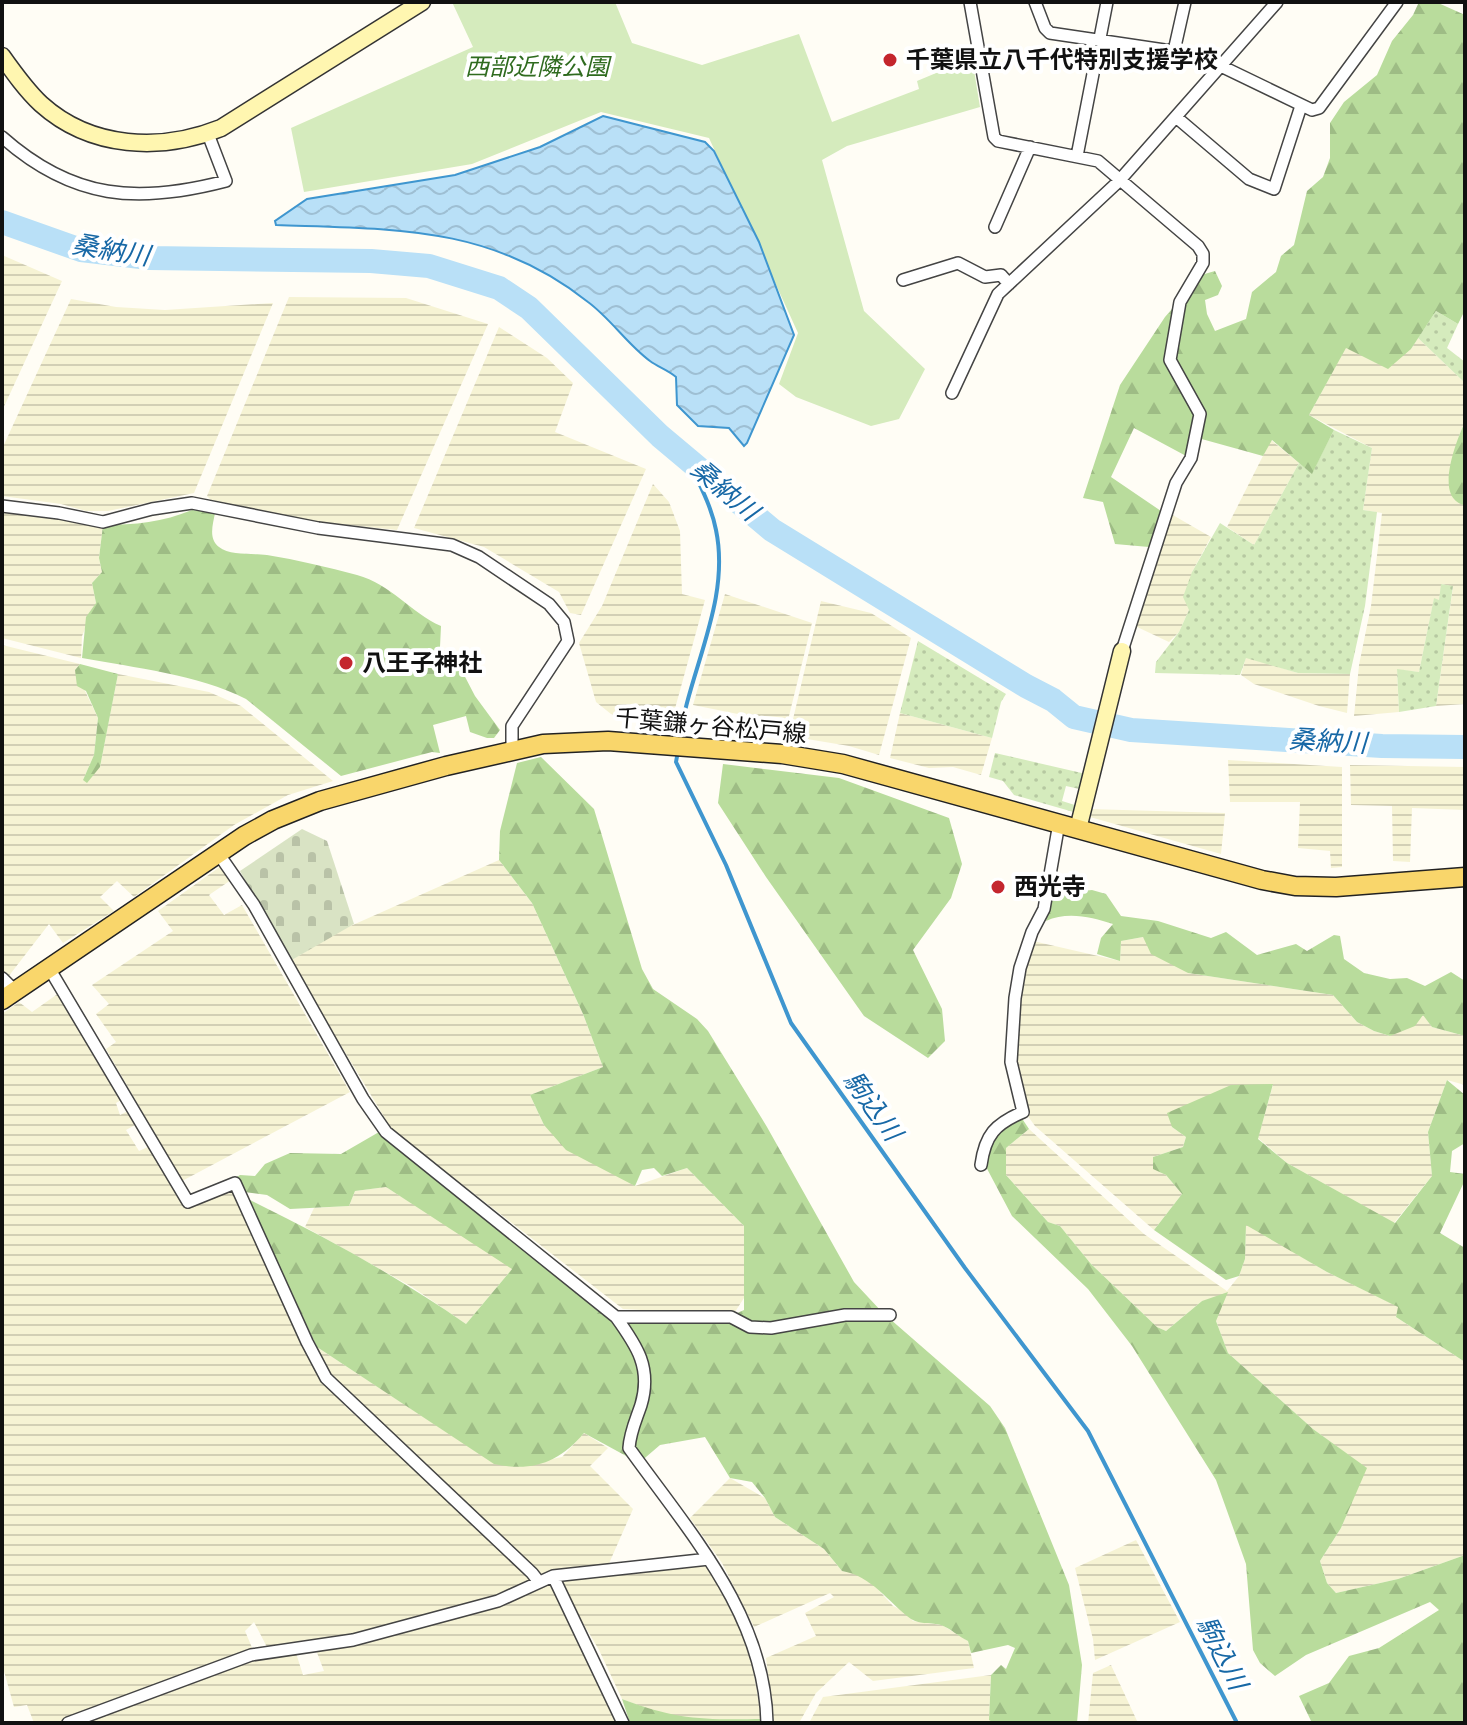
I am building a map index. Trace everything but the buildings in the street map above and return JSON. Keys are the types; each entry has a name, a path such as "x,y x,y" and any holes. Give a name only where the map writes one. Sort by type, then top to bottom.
{"main road":[{"name":"千葉鎌ヶ谷松戸線","path":"6,990 49,968 218,853 273,820 320,801 512,749 580,740 782,754 843,764 1216,868 1295,886 1336,887 1465,877"}],"street":[{"path":"2,56 42,105 88,132 114,140 150,144 186,140 208,134 244,116 422,2"},
{"path":"970,2 994,137 998,141 1098,161 1198,246 1203,254 1203,263 1180,302 1170,360 1200,414 1191,458 1176,483 1122,651 1078,829"},
{"path":"1035,2 1050,33 1198,55 1312,110 1319,108 1397,2"},
{"path":"1077,156 1107,2"},
{"path":"1174,51 1185,2"},
{"path":"952,393 998,294 1119,181 1277,2"},
{"path":"1176,117 1249,179 1274,189 1301,106"},
{"path":"2,137 49,172 100,191 147,195 190,190 226,181 208,134"},
{"path":"995,227 1030,147"},
{"path":"903,280 958,263 985,277 1001,275 1009,284"},
{"path":"2,506 103,522 152,509 192,503 318,528 452,545 479,557 549,604 564,622 568,641 512,726 512,749"},
{"path":"981,1165 984,1143 1002,1121 1023,1112 1011,1062 1015,998 1020,968 1032,932 1044,909 1059,823"},
{"path":"218,853 254,905 363,1099 386,1132 616,1317 641,1352 644,1376 642,1402 629,1436 629,1448 709,1559 741,1612 762,1674 767,1698 767,1723"},
{"path":"49,968 188,1202 235,1183 326,1378 466,1508 539,1582"},
{"path":"616,1317 731,1317 750,1327 771,1328 845,1315 890,1315"},
{"path":"68,1723 251,1655 353,1640 498,1601 553,1576 709,1559"},
{"path":"553,1576 623,1723"}],"shaded area":[{"path":"2,255 62,281 2,411"},
{"path":"289,297 406,298 488,324 397,530 320,522 211,500 207,496"},
{"path":"71,299 116,307 165,310 273,303 194,493 108,511 86,511 61,504 2,496 2,449"},
{"path":"499,327 547,358 573,383 555,432 646,469 581,615 570,613 559,592 484,547 414,528"},
{"path":"1418,338 1465,383 1465,422 1459,436 1454,499 1465,506 1465,704 1436,706 1453,587 1442,584 1439,600 1434,599 1419,672 1397,670 1399,712 1354,716 1382,513 1363,510 1372,448 1309,415 1346,347 1411,349"},
{"path":"1271,440 1299,463 1254,545 1227,527"},
{"path":"653,484 669,502 680,531 682,594 705,600 671,723 611,714 596,702 579,643 602,606"},
{"path":"2,510 59,516 83,524 103,525 99,558 102,572 92,583 96,603 82,636 81,658 2,638"},
{"path":"1171,514 1211,537 1192,572 1189,610 1179,632 1169,642 1135,626"},
{"path":"725,594 812,623 787,724 693,705"},
{"path":"821,601 871,613 911,638 879,755 849,746 789,736"},
{"path":"2,645 80,664 75,670 98,718 94,755 83,780 100,767 118,674 209,692 241,706 333,781 288,795 234,825 134,897 117,881 100,897 114,911 63,943 49,924 8,977 2,971"},
{"path":"1246,657 1298,673 1350,674 1347,713 1254,684 1241,675"},
{"path":"900,713 992,738 981,775 953,767 929,768 890,758"},
{"path":"1228,760 1342,767 1342,867 1331,868 1330,851 1298,848 1300,802 1230,802"},
{"path":"1350,765 1465,767 1465,810 1412,808 1410,862 1393,861 1392,806 1351,805"},
{"path":"1089,809 1225,813 1221,854 1090,817"},
{"path":"499,860 532,903 583,1014 603,1067 530,1095 544,1125 635,1186 687,1168 744,1226 744,1298 733,1315 623,1309 392,1130 290,961 337,932"},
{"path":"221,866 231,880 209,895 224,915 242,905 350,1092 182,1181 106,1049 116,1042 96,1014 109,1004 92,985 173,931 158,911"},
{"path":"1143,937 1188,973 1333,995 1357,1022 1390,1036 1423,1014 1432,1027 1465,1036 1465,1085 1447,1080 1428,1132 1432,1176 1394,1223 1287,1163 1258,1138 1273,1085 1172,1127 1186,1137 1183,1147 1153,1157 1156,1170 1166,1175 1182,1194 1154,1230 1035,1126 1027,1115 1015,1063 1016,1027 1024,969 1033,941 1120,961 1121,941"},
{"path":"59,993 121,1100 116,1103 120,1115 128,1111 135,1125 126,1130 139,1151 150,1146 186,1207 232,1188 320,1379 349,1410 406,1458 530,1575 528,1585 495,1598 353,1637 268,1649 254,1622 245,1631 253,1650 58,1723 34,1723 27,1705 14,1707 2,1664 2,1014 19,1002 32,1012"},
{"path":"1029,1129 1144,1234 1227,1291 1239,1276 1245,1259 1246,1224 1327,1272 1399,1307 1396,1317 1465,1362 1465,1555 1398,1579 1336,1593 1327,1583 1320,1561 1341,1528 1366,1468 1313,1429 1228,1353 1216,1321 1202,1301 1166,1331 1157,1327 1091,1264 1060,1226 1048,1222 1006,1175 1006,1148"},
{"path":"386,1187 513,1268 466,1324 412,1287 305,1227 314,1208 349,1206 355,1191"},
{"path":"317,1347 495,1464 562,1457 584,1433 608,1448 590,1466 633,1509 607,1568 541,1575 329,1376"},
{"path":"730,1478 765,1498 775,1517 824,1549 842,1571 857,1573 874,1585 893,1606 904,1611 913,1621 942,1625 968,1641 974,1668 873,1681 849,1662 816,1693 799,1723 774,1723 766,1658 816,1636 805,1613 834,1597 830,1593 754,1627 722,1563 690,1518"},
{"path":"1136,1540 1180,1622 1095,1660 1093,1639 1075,1568"},
{"path":"706,1565 722,1586 734,1612 751,1659 762,1719 701,1721 656,1712 622,1699 599,1650 557,1579"},
{"path":"550,1581 612,1708 616,1723 77,1723 251,1660 296,1653 303,1675 324,1671 316,1650"},
{"path":"1111,1665 1138,1723 1088,1723 1093,1673"},
{"path":"991,1675 989,1719 994,1723 809,1723 823,1697"}],"green space":[{"name":"西部近隣公園","path":"452,2 615,2 632,43 702,65 799,34 832,122 919,89 917,81 972,58 980,107 847,146 822,160 864,311 925,369 899,419 871,426 796,397 779,384 798,333 709,138 601,112 472,164 304,192 291,128 473,47"},
{"path":"1419,2 1436,2 1465,15 1465,310 1458,324 1436,311 1411,349 1388,369 1346,348 1309,415 1334,430 1312,474 1272,440 1263,456 1198,438 1203,410 1174,358 1185,304 1201,275 1215,271 1222,286 1218,295 1205,300 1215,331 1246,319 1252,292 1276,272 1281,256 1294,245 1307,191 1323,177 1330,158 1330,123 1344,102 1377,75 1392,41 1413,15"},
{"path":"1178,302 1168,360 1196,414 1188,457 1134,428 1111,477 1161,511 1149,547 1115,544 1103,502 1083,498 1120,385"},
{"path":"1436,311 1458,324 1447,348 1465,362 1465,383 1418,338"},
{"path":"1465,422 1465,506 1457,502 1450,492 1449,472"},
{"path":"1334,430 1372,448 1363,510 1377,512 1365,606 1350,674 1298,673 1246,658 1240,675 1155,673 1156,662 1179,632 1189,610 1183,597 1192,572 1220,523 1254,545 1299,463 1312,473"},
{"path":"192,510 215,513 212,536 224,550 290,559 369,579 441,626 440,647 466,665 462,671 475,696 500,730 494,738 470,732 466,716 433,725 440,753 432,752 341,776 246,699 227,690 187,678 82,658 86,617 96,603 92,583 102,572 99,558 103,525 149,522"},
{"path":"1441,584 1453,586 1436,706 1399,712 1397,669 1419,672 1434,598 1439,600"},
{"path":"918,641 1006,694 992,738 900,713"},
{"path":"80,664 118,674 100,767 87,783 83,780 94,755 98,718 86,691 77,686 75,670"},
{"path":"995,753 1086,774 1084,790 1066,786 1062,801 1078,806 1077,813 1014,795 1003,781 989,777"},
{"path":"541,757 594,809 642,969 653,989 697,1019 708,1031 767,1127 854,1282 882,1312 990,1406 1005,1428 1069,1585 1082,1665 1077,1723 994,1723 989,1720 991,1675 1001,1665 1006,1669 1015,1648 1008,1645 971,1653 968,1641 948,1628 911,1619 871,1584 842,1571 824,1549 775,1517 752,1482 730,1478 705,1437 660,1445 639,1463 584,1433 565,1452 544,1463 521,1467 494,1464 317,1347 248,1199 360,1257 466,1324 512,1269 386,1187 355,1191 349,1206 290,1209 267,1195 244,1192 230,1181 240,1175 255,1176 265,1164 290,1153 341,1154 379,1132 612,1320 733,1315 744,1310 744,1226 687,1168 662,1176 654,1168 642,1170 635,1186 566,1150 544,1125 530,1095 603,1067 583,1014 532,903 499,860 500,831 517,763"},
{"path":"723,764 839,778 949,818 962,864 951,898 913,950 942,1009 945,1041 928,1058 864,1016 766,877 718,803"},
{"path":"302,829 327,841 354,924 290,961 240,871"},
{"path":"1092,890 1106,894 1121,916 1158,921 1211,938 1226,932 1257,955 1296,944 1307,951 1334,935 1340,936 1344,959 1364,973 1390,979 1407,978 1425,986 1451,972 1465,981 1465,1036 1432,1027 1423,1015 1415,1026 1390,1036 1357,1022 1333,995 1188,973 1151,954 1143,937 1121,941 1120,961 1097,954 1101,938 1113,924 1071,916 1046,921 1053,894"},
{"path":"1447,1080 1465,1095 1465,1143 1452,1151 1450,1172 1465,1174 1465,1180 1440,1233 1465,1248 1465,1362 1396,1317 1398,1307 1327,1272 1246,1225 1245,1259 1239,1276 1226,1280 1154,1230 1182,1194 1166,1175 1153,1169 1153,1157 1183,1147 1186,1137 1172,1127 1167,1113 1231,1085 1273,1084 1258,1139 1287,1163 1395,1223 1432,1176 1428,1132"},
{"path":"1021,1117 1029,1129 1006,1148 1006,1175 1048,1222 1060,1226 1091,1264 1157,1327 1166,1331 1202,1301 1228,1292 1216,1321 1228,1353 1313,1429 1367,1468 1341,1528 1320,1561 1327,1583 1336,1593 1398,1579 1465,1555 1465,1723 1312,1723 1299,1696 1329,1683 1349,1656 1379,1648 1439,1610 1430,1602 1306,1655 1275,1676 1260,1663 1253,1650 1246,1564 1216,1480 1132,1346 1088,1289 1012,1216 984,1163 986,1144 1005,1123"},
{"path":"622,1699 675,1715 707,1719 762,1719 762,1723 630,1723"}],"water":[{"path":"603,116 705,142 714,151 759,242 794,335 744,446 729,428 698,426 677,405 676,377 642,354 588,302 552,277 515,258 440,236 360,228 276,225 275,221 307,199 455,175 540,147"}],"waterway":[{"name":"桑納川","path":"2,222 81,250 149,258 371,261 429,266 499,288 529,308 660,436 772,530 1053,700 1074,717 1131,730 1382,746 1465,747"},
{"name":"駒込川","path":"679,742 713,610 719,557 711,511 686,456"},
{"name":"駒込川","path":"678,751 676,762 726,865 791,1023 965,1268 1088,1431 1237,1723"}],"place":[{"name":"千葉県立八千代特別支援学校","path":"890,60"},
{"name":"八王子神社","path":"346,663"},
{"name":"西光寺","path":"998,887"}]}
